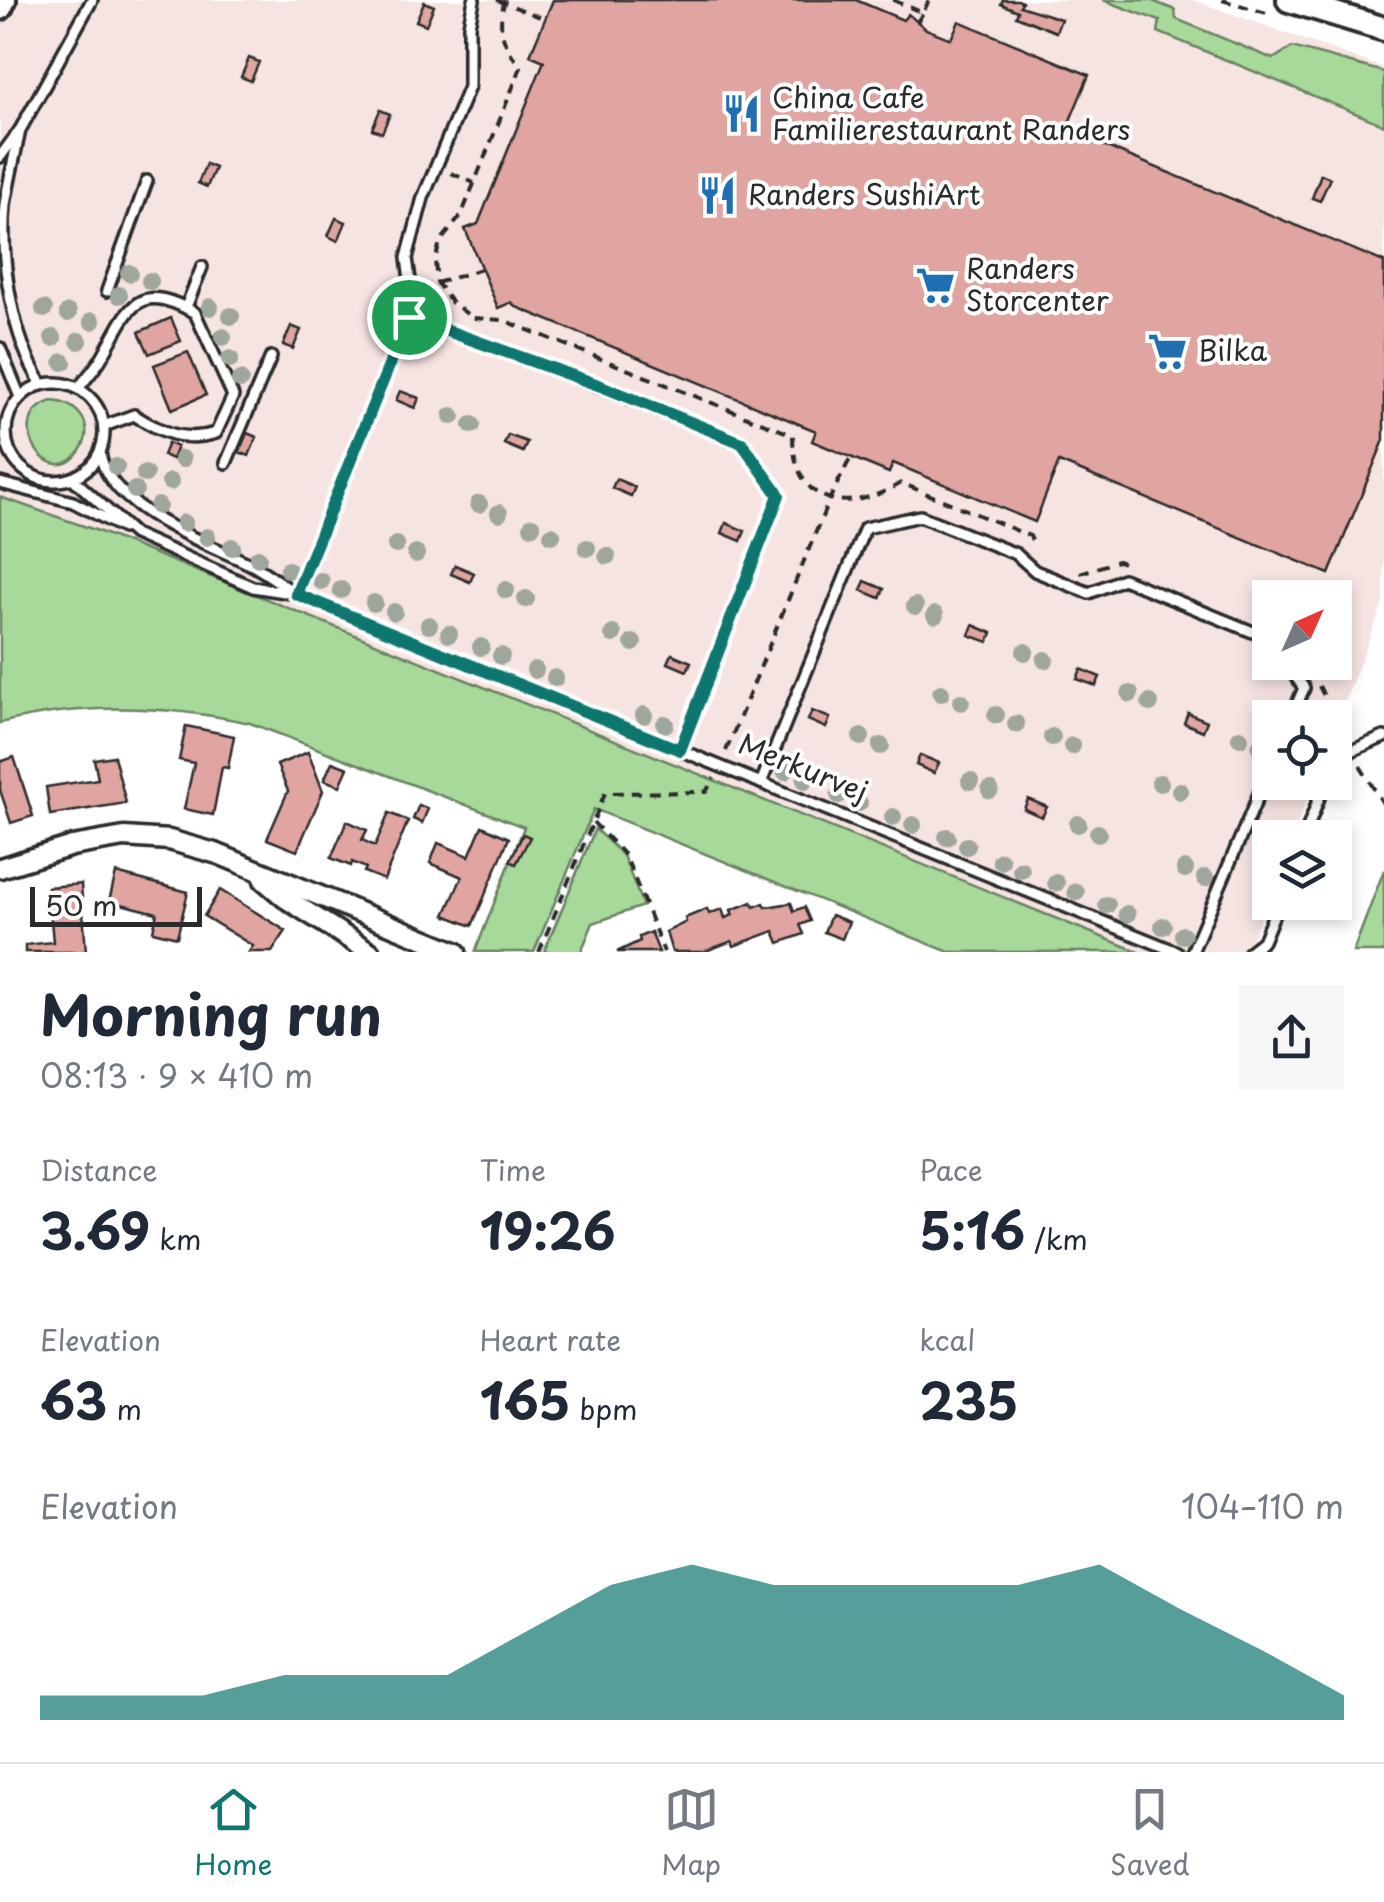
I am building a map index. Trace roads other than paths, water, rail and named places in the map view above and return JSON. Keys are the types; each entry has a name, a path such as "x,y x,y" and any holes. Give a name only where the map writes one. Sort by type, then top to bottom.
{"street":[{"path":"0,8 4,0"},
{"path":"1288,0 1384,29"},
{"path":"0,868 72,846 124,837 169,840 218,854 456,952"},
{"path":"252,870 285,898 370,952"}],"lane":[{"path":"0,157 20,130 92,0"},
{"path":"296,594 409,317 412,302 408,258 419,212 468,87 474,0"},
{"path":"20,130 4,209 6,258 11,303 22,345 42,384"},
{"path":"107,291 147,182"},
{"path":"186,307 202,267"},
{"path":"78,388 102,358 122,317 132,306 163,298 195,312 233,396 216,433 199,438 179,437 134,415 104,426"},
{"path":"409,317 601,386 742,443 779,495 680,750"},
{"path":"0,348 20,397"},
{"path":"226,463 270,357"},
{"path":"42,384 78,388 92,400 104,426 100,452 93,463 72,478 50,481 29,474 14,458 3,432 10,412 20,397 42,384"},
{"name":"Merkurvej","path":"100,452 101,466 111,480 142,508 185,535 254,566 296,594 1177,952"},
{"path":"0,461 14,458"},
{"name":"Merkurvej","path":"72,478 134,534 253,587 296,594"},
{"path":"0,483 73,502 134,534"},
{"path":"760,783 865,528 920,516 1016,554 1035,571 1089,593 1123,579 1252,632"},
{"path":"1352,751 1384,737"},
{"path":"1192,952 1256,800"},
{"path":"1249,952 1263,941 1272,920"}],"place":[{"name":"China Cafe Familierestaurant Randers","path":"742,114"},
{"name":"Randers SushiArt","path":"718,195"},
{"name":"Randers Storcenter","path":"936,285"},
{"name":"Bilka","path":"1168,351"}]}
